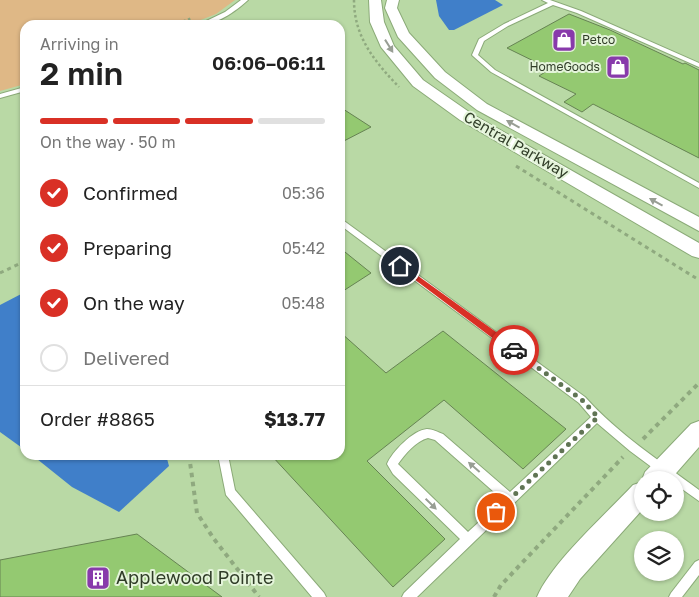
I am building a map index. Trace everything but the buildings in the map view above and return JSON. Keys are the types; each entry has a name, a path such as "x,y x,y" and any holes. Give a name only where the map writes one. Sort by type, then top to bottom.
{"street":[{"name":"Central Parkway","path":"375,0 377,22 388,47 418,83 466,117 699,251"},
{"name":"Central Parkway","path":"393,0 391,8 403,34 440,74 482,107 699,225"},
{"path":"663,471 699,430"},
{"path":"551,597 571,570 634,502"}],"lane":[{"path":"212,20 227,13 244,0"},
{"path":"544,0 556,2 699,65"},
{"path":"556,2 506,25 481,40 476,55 493,72 699,186"},
{"path":"0,96 20,90"},
{"path":"345,225 582,400 598,417 634,448 655,471"},
{"path":"408,597 598,417"},
{"path":"468,539 397,471 392,464 394,458 422,434 440,437 510,499"},
{"path":"224,460 230,492 320,597"},
{"path":"684,488 699,496"},
{"path":"675,597 699,566"}],"path":[{"path":"0,273 20,263"},
{"path":"494,597 501,585 603,477 699,383"},
{"path":"190,460 197,513 214,539 260,597"}],"shaded area":[{"path":"0,0 235,0 216,14 201,20 20,20 20,85 0,91"}],"water":[{"path":"436,0 495,0 503,5 454,30 449,30 439,16"},
{"path":"20,295 20,446 0,432 0,305"},
{"path":"38,460 167,460 169,466 119,512 72,487"}],"way so far":[{"path":"496,512 598,417 582,400 514,350"}],"place":[{"name":"Petco","path":"564,40"},
{"name":"HomeGoods","path":"618,67"},
{"name":"Applewood Pointe","path":"98,578"}],"route":[{"path":"400,266 514,350"}]}
